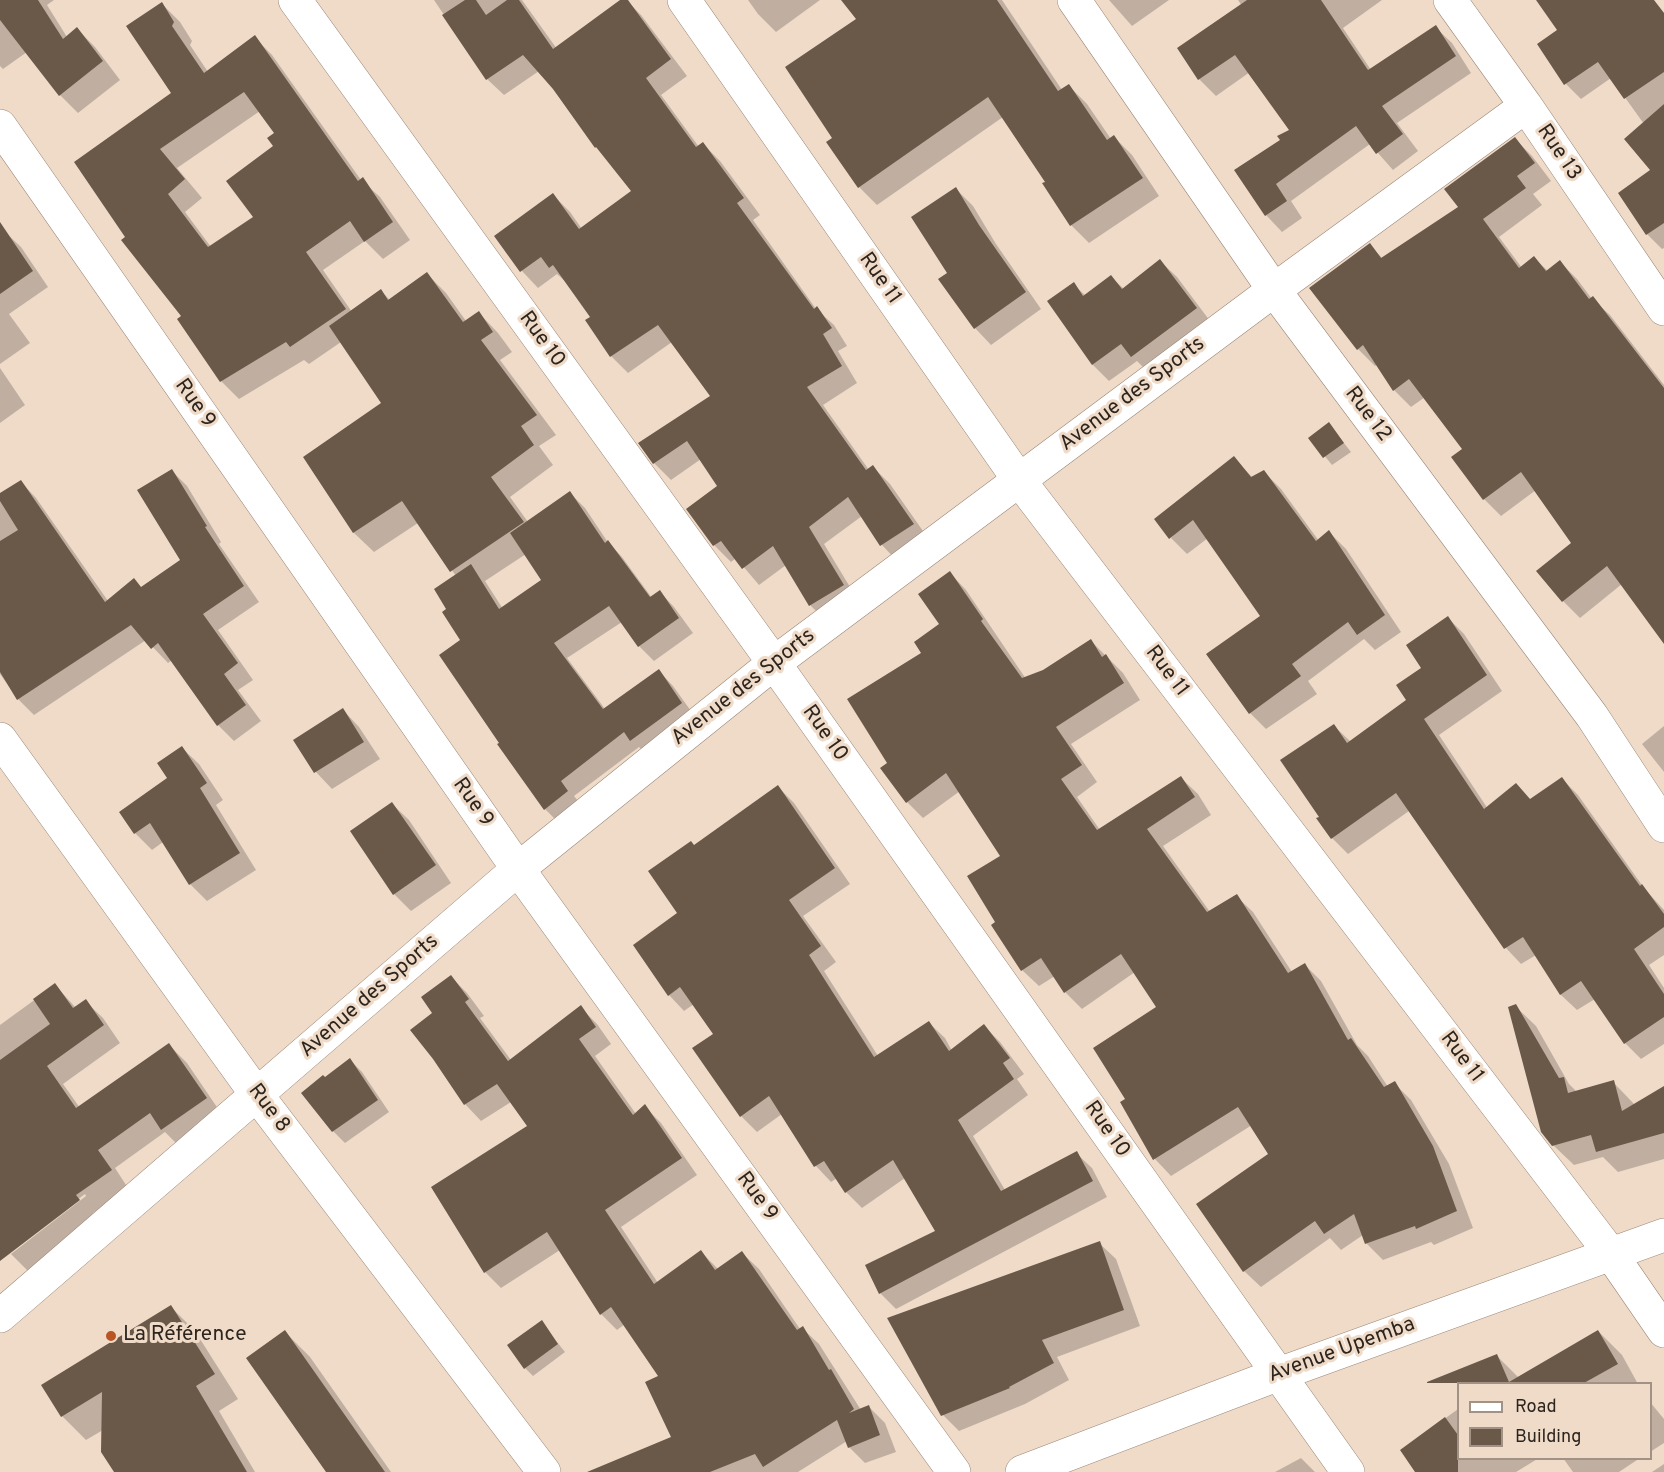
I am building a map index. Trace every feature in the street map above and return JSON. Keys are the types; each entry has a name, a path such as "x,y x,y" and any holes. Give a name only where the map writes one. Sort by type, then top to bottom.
{"street":[{"name":"Rue 10","path":"296,0 774,663 1348,1472"},
{"name":"Rue 11","path":"684,0 1019,480 1611,1254 1664,1331"},
{"name":"Rue 12","path":"1074,0 1274,290 1592,716 1664,826"},
{"name":"Rue 13","path":"1450,0 1526,106 1664,309"},
{"name":"Avenue des Sports","path":"0,1316 518,869 774,663 1274,290 1526,106"},
{"name":"Rue 9","path":"0,126 518,869 954,1472"},
{"name":"Rue 8","path":"0,739 257,1095 544,1472"},
{"name":"Avenue Upemba","path":"1022,1472 1279,1374 1664,1236"}],"building":[{"path":"0,0 38,0 63,39 77,27 103,61 59,96 0,20"},
{"path":"465,0 476,0 486,15 507,0 519,0 553,49 620,0 628,0 671,59 646,78 696,147 703,142 744,198 737,203 814,309 817,306 832,328 823,334 842,366 807,387 866,470 873,465 914,524 880,546 848,497 809,527 844,585 809,606 773,546 742,569 721,541 713,546 686,509 717,486 687,441 653,464 638,443 710,396 658,325 610,357 585,320 590,317 553,265 549,268 541,257 520,272 494,236 553,193 579,229 631,191 595,148 553,89 523,55 486,80 442,15"},
{"path":"841,0 997,0 1058,91 1069,84 1107,140 1114,135 1143,178 1070,226 1042,183 1045,182 988,97 858,188 826,142 832,138 785,67 856,19"},
{"path":"1247,0 1321,0 1368,70 1436,25 1456,56 1382,106 1403,134 1376,154 1356,126 1276,184 1287,201 1265,216 1234,170 1280,140 1277,136 1289,130 1235,55 1198,80 1177,48"},
{"path":"1536,0 1654,0 1664,13 1664,72 1624,99 1598,62 1564,85 1537,44 1557,30"},
{"path":"162,2 174,22 172,26 204,73 255,35 358,181 363,177 393,222 364,242 350,221 306,252 346,309 290,347 286,342 220,382 177,319 181,316 121,240 125,237 74,162 171,93 126,26","holes":["244,92 274,133 267,138 273,146 226,181 253,217 208,247 168,194 185,179 160,149"]},
{"path":"1664,104 1664,223 1646,235 1618,193 1650,170 1624,139"},
{"path":"1515,137 1535,163 1517,176 1526,188 1483,219 1519,268 1534,256 1546,271 1560,260 1589,299 1593,296 1664,388 1664,644 1607,566 1562,602 1536,571 1571,543 1521,472 1483,500 1451,457 1462,449 1409,379 1393,391 1363,345 1357,350 1309,288 1370,243 1381,258 1458,207 1444,189"},
{"path":"956,187 979,225 1026,292 974,329 938,279 947,273 911,217"},
{"path":"0,222 33,271 0,294"},
{"path":"1160,259 1197,308 1131,357 1121,344 1092,365 1047,301 1074,282 1083,296 1111,275 1122,289"},
{"path":"427,272 463,322 479,311 493,332 481,340 537,415 521,426 534,445 491,477 524,522 450,572 402,501 353,533 303,457 381,403 329,326 381,289 388,300"},
{"path":"1329,422 1344,443 1323,458 1308,438"},
{"path":"1234,456 1251,477 1264,470 1316,541 1329,530 1385,615 1357,635 1348,622 1292,664 1301,676 1249,714 1206,654 1260,616 1193,520 1169,539 1154,519"},
{"path":"172,469 207,526 205,527 244,586 203,614 238,663 224,674 246,705 217,726 158,643 151,649 131,625 17,700 0,672 0,541 18,530 0,501 0,493 21,480 105,602 134,578 141,587 180,560 137,490"},
{"path":"570,491 605,543 608,540 650,597 660,590 679,618 638,647 609,606 554,643 603,709 659,669 682,703 630,741 624,732 561,781 568,791 544,810 497,744 499,743 439,655 460,640 442,612 446,609 434,589 471,564 499,609 541,580 510,533"},
{"path":"950,571 983,619 981,621 1022,678 1043,670 1091,639 1102,657 1106,654 1124,683 1056,727 1082,765 1061,779 1097,830 1181,776 1195,797 1147,829 1207,912 1237,894 1288,973 1305,963 1348,1040 1351,1038 1384,1087 1395,1081 1433,1146 1457,1211 1416,1229 1415,1226 1365,1244 1354,1214 1324,1234 1315,1221 1243,1272 1196,1204 1268,1154 1238,1107 1153,1160 1120,1102 1125,1099 1093,1048 1156,1007 1121,954 1064,993 1041,958 1021,971 991,925 995,922 967,876 1000,856 946,773 906,803 880,768 887,763 847,699 921,653 914,642 939,624 918,594"},
{"path":"1448,616 1487,675 1424,719 1484,809 1516,783 1530,799 1562,777 1640,886 1642,884 1664,914 1664,927 1634,949 1664,994 1664,1017 1624,1044 1581,981 1560,995 1523,937 1504,949 1396,793 1331,839 1316,818 1319,817 1280,760 1334,724 1347,743 1406,700 1396,685 1421,668 1406,645"},
{"path":"343,708 364,742 314,773 293,740"},
{"path":"182,746 207,783 200,788 240,853 189,885 150,823 134,834 119,812 167,778 157,763"},
{"path":"778,785 835,868 789,900 821,946 809,955 874,1057 929,1021 949,1051 984,1024 1010,1058 1003,1063 1014,1079 958,1120 1001,1191 1077,1151 1093,1181 879,1294 865,1265 935,1231 893,1160 845,1193 824,1161 814,1167 769,1096 740,1117 692,1048 713,1034 680,987 668,996 633,945 677,913 648,871 691,841 694,845"},
{"path":"392,802 436,865 393,895 350,831"},
{"path":"451,975 469,999 465,1002 508,1061 581,1005 596,1027 579,1039 633,1115 645,1104 682,1158 605,1210 654,1284 701,1250 715,1270 742,1251 797,1330 803,1326 854,1409 849,1413 869,1405 880,1435 848,1448 837,1420 763,1467 755,1454 710,1472 587,1472 671,1437 645,1382 658,1376 611,1307 600,1315 547,1232 484,1273 431,1187 527,1126 497,1084 464,1105 410,1030 432,1013 421,997"},
{"path":"55,983 73,1008 86,999 104,1025 47,1066 76,1108 169,1043 207,1098 161,1130 150,1113 98,1150 112,1170 76,1195 80,1200 0,1261 0,1060 50,1024 33,999"},
{"path":"1516,1004 1559,1078 1564,1077 1568,1093 1614,1080 1622,1111 1664,1086 1664,1133 1596,1152 1591,1135 1552,1146 1541,1132 1508,1007"},
{"path":"350,1058 378,1100 332,1132 301,1093 323,1075 325,1077"},
{"path":"1100,1241 1124,1310 1042,1340 1054,1363 1010,1388 941,1416 887,1318"},
{"path":"171,1305 215,1374 196,1386 247,1472 114,1472 101,1452 102,1392 61,1417 41,1385"},
{"path":"542,1320 558,1344 524,1369 507,1345"},
{"path":"285,1330 385,1472 326,1472 246,1358"},
{"path":"1598,1330 1618,1364 1586,1382 1509,1382"},
{"path":"1497,1354 1509,1382 1427,1383 1427,1382"},
{"path":"1445,1417 1457,1434 1458,1472 1415,1472 1400,1450"}],"place":[{"name":"La Référence","path":"111,1336"}]}
